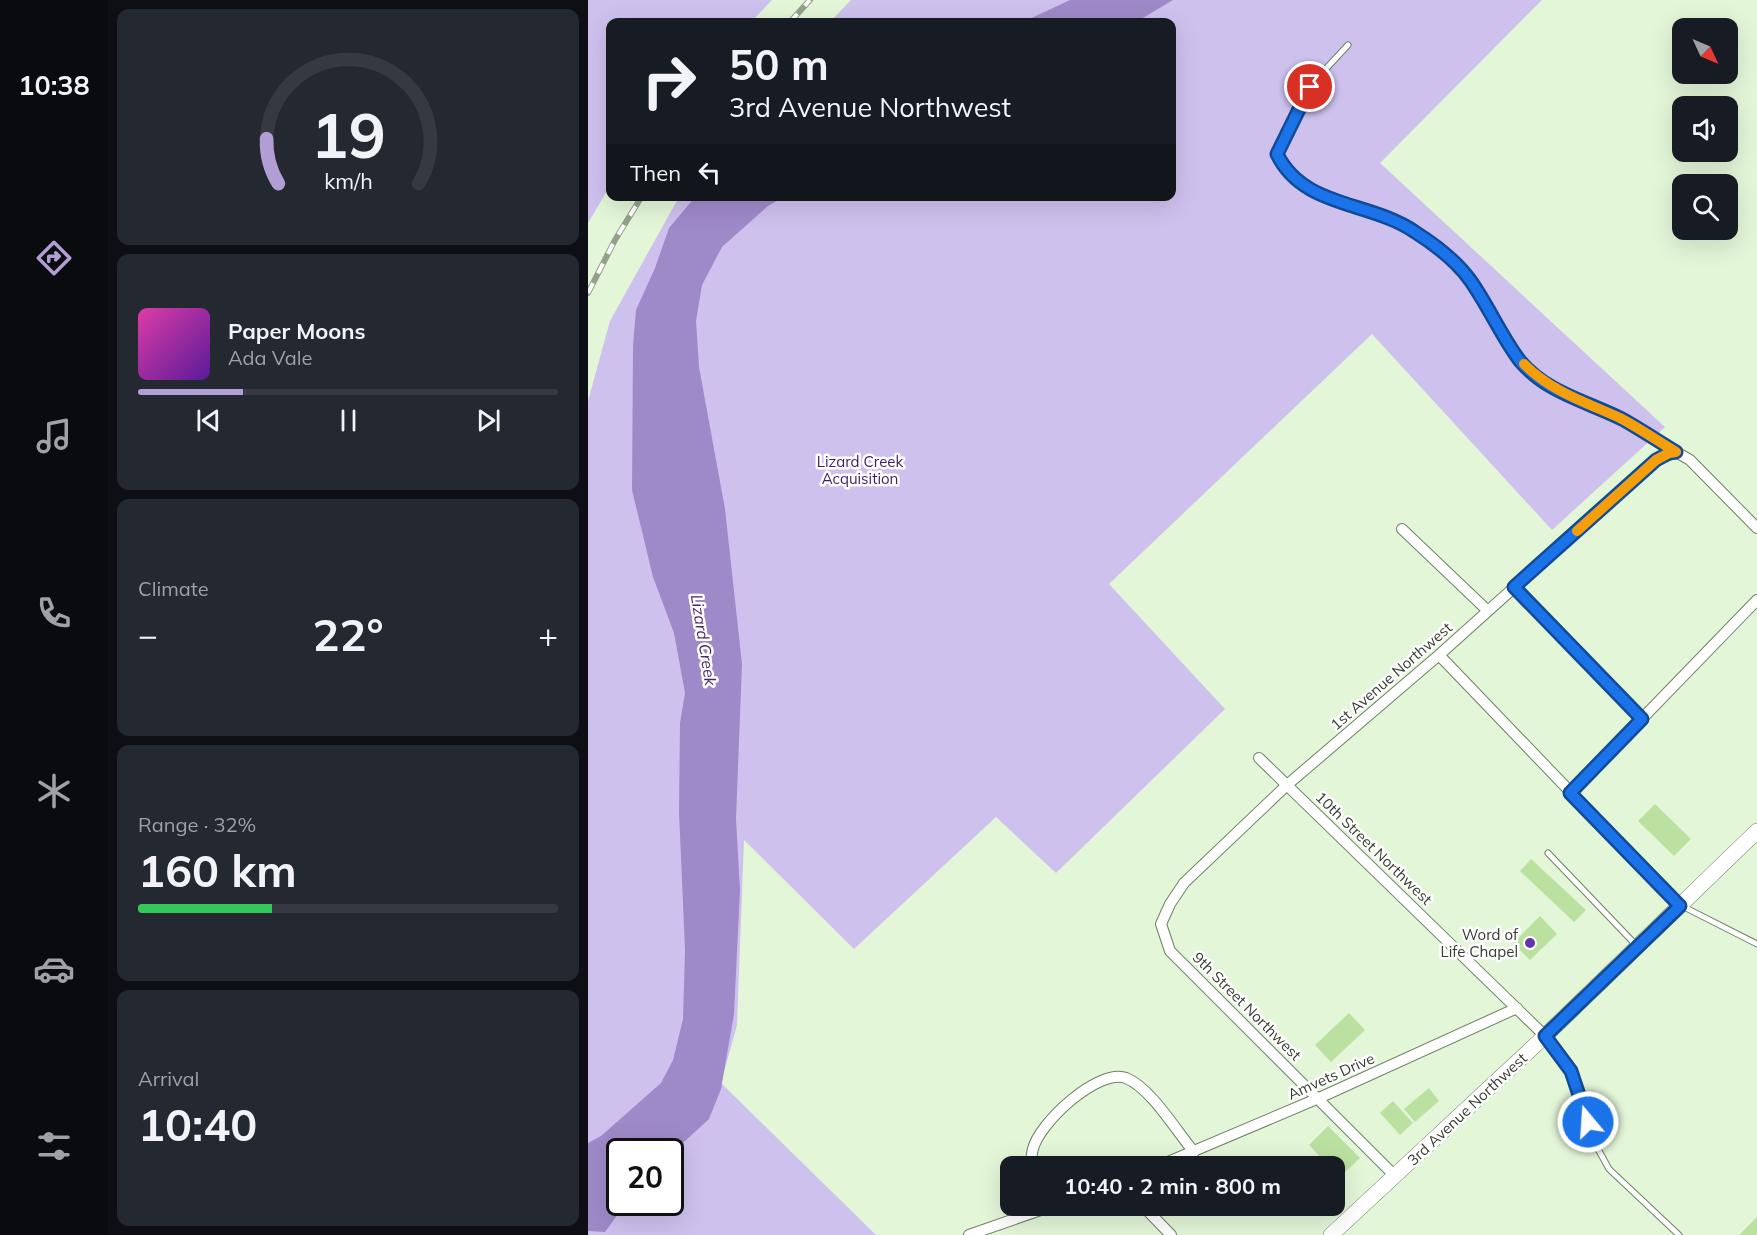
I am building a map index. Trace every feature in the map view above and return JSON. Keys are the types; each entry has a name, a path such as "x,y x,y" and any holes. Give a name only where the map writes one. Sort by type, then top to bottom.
{"main road":[{"name":"3rd Avenue Northwest","path":"1331,1235 1545,1036 1757,831"}],"street":[{"path":"1676,452 1690,460 1757,528"},
{"name":"1st Avenue Northwest","path":"1179,960 1170,951 1161,924 1170,904 1184,883 1287,785 1439,655 1656,460 1676,452"},
{"path":"1402,529 1488,611"},
{"path":"1514,587 1642,719"},
{"path":"1570,793 1757,600"},
{"path":"1439,655 1680,906"},
{"name":"10th Street Northwest","path":"1259,758 1545,1036"},
{"name":"9th Street Northwest","path":"1179,960 1396,1176"},
{"name":"Amvets Drive","path":"1184,1156 1319,1098 1517,1008"},
{"path":"1032,1156 1033,1148 1048,1122 1070,1100 1108,1078 1124,1077 1137,1085 1194,1152"},
{"path":"969,1235 1017,1216"},
{"path":"1153,1216 1171,1235"}],"lane":[{"path":"1348,45 1310,87 1277,154 1283,168 1293,179 1317,194 1393,219 1415,232 1469,278 1520,360 1542,381 1571,398 1621,419 1676,452"},
{"path":"1548,853 1638,946"},
{"path":"1680,906 1757,944"},
{"path":"1545,1036 1571,1071 1593,1140 1609,1169 1679,1235"}],"green space":[{"path":"588,0 772,0 755,18 606,18 606,193 588,223"},
{"name":"Lizard Creek Acquisition","path":"851,0 1542,0 1380,163 1665,427 1552,530 1372,334 1109,584 1225,709 1056,873 996,817 854,949 744,840 737,1025 721,1083 876,1235 588,1235 588,401 610,321 677,201 1176,201 1176,18 834,18"}],"water":[{"path":"1070,0 1173,0 1143,18 1032,18"},
{"name":"Lizard Creek","path":"692,201 776,201 722,247 702,285 696,321 699,367 725,509 742,664 736,819 740,890 734,1014 721,1089 709,1119 684,1142 684,1138 606,1138 606,1216 617,1216 605,1232 588,1231 588,1143 601,1136 661,1083 673,1060 683,1019 685,950 679,812 680,723 685,693 674,633 653,577 632,490 633,345 636,310 655,268 669,228"}],"building":[{"path":"1655,804 1691,839 1674,856 1638,821"},
{"path":"1531,859 1586,910 1574,922 1520,871"},
{"path":"1540,916 1557,934 1530,960 1513,943"},
{"path":"1349,1013 1365,1030 1331,1062 1315,1045"},
{"path":"1429,1088 1439,1101 1415,1122 1404,1109"},
{"path":"1393,1101 1413,1123 1400,1135 1380,1113"},
{"path":"1328,1126 1360,1158 1345,1172 1345,1156 1320,1156 1309,1145"},
{"path":"1757,1217 1757,1235 1739,1235"}],"railway":[{"path":"794,18 810,0"},
{"path":"588,293 615,240 639,201"}],"slow traffic":[{"path":"1524,364 1542,381 1571,398 1621,419 1676,452 1656,460 1577,531"}],"place":[{"name":"Word of Life Chapel","path":"1530,943"}],"route":[{"path":"1310,87 1277,154 1283,168 1293,179 1317,194 1393,219 1415,232 1469,278 1520,360 1542,381 1571,398 1621,419 1676,452 1656,460 1514,587 1642,719 1570,793 1680,906 1545,1036 1571,1071 1588,1122"}]}
